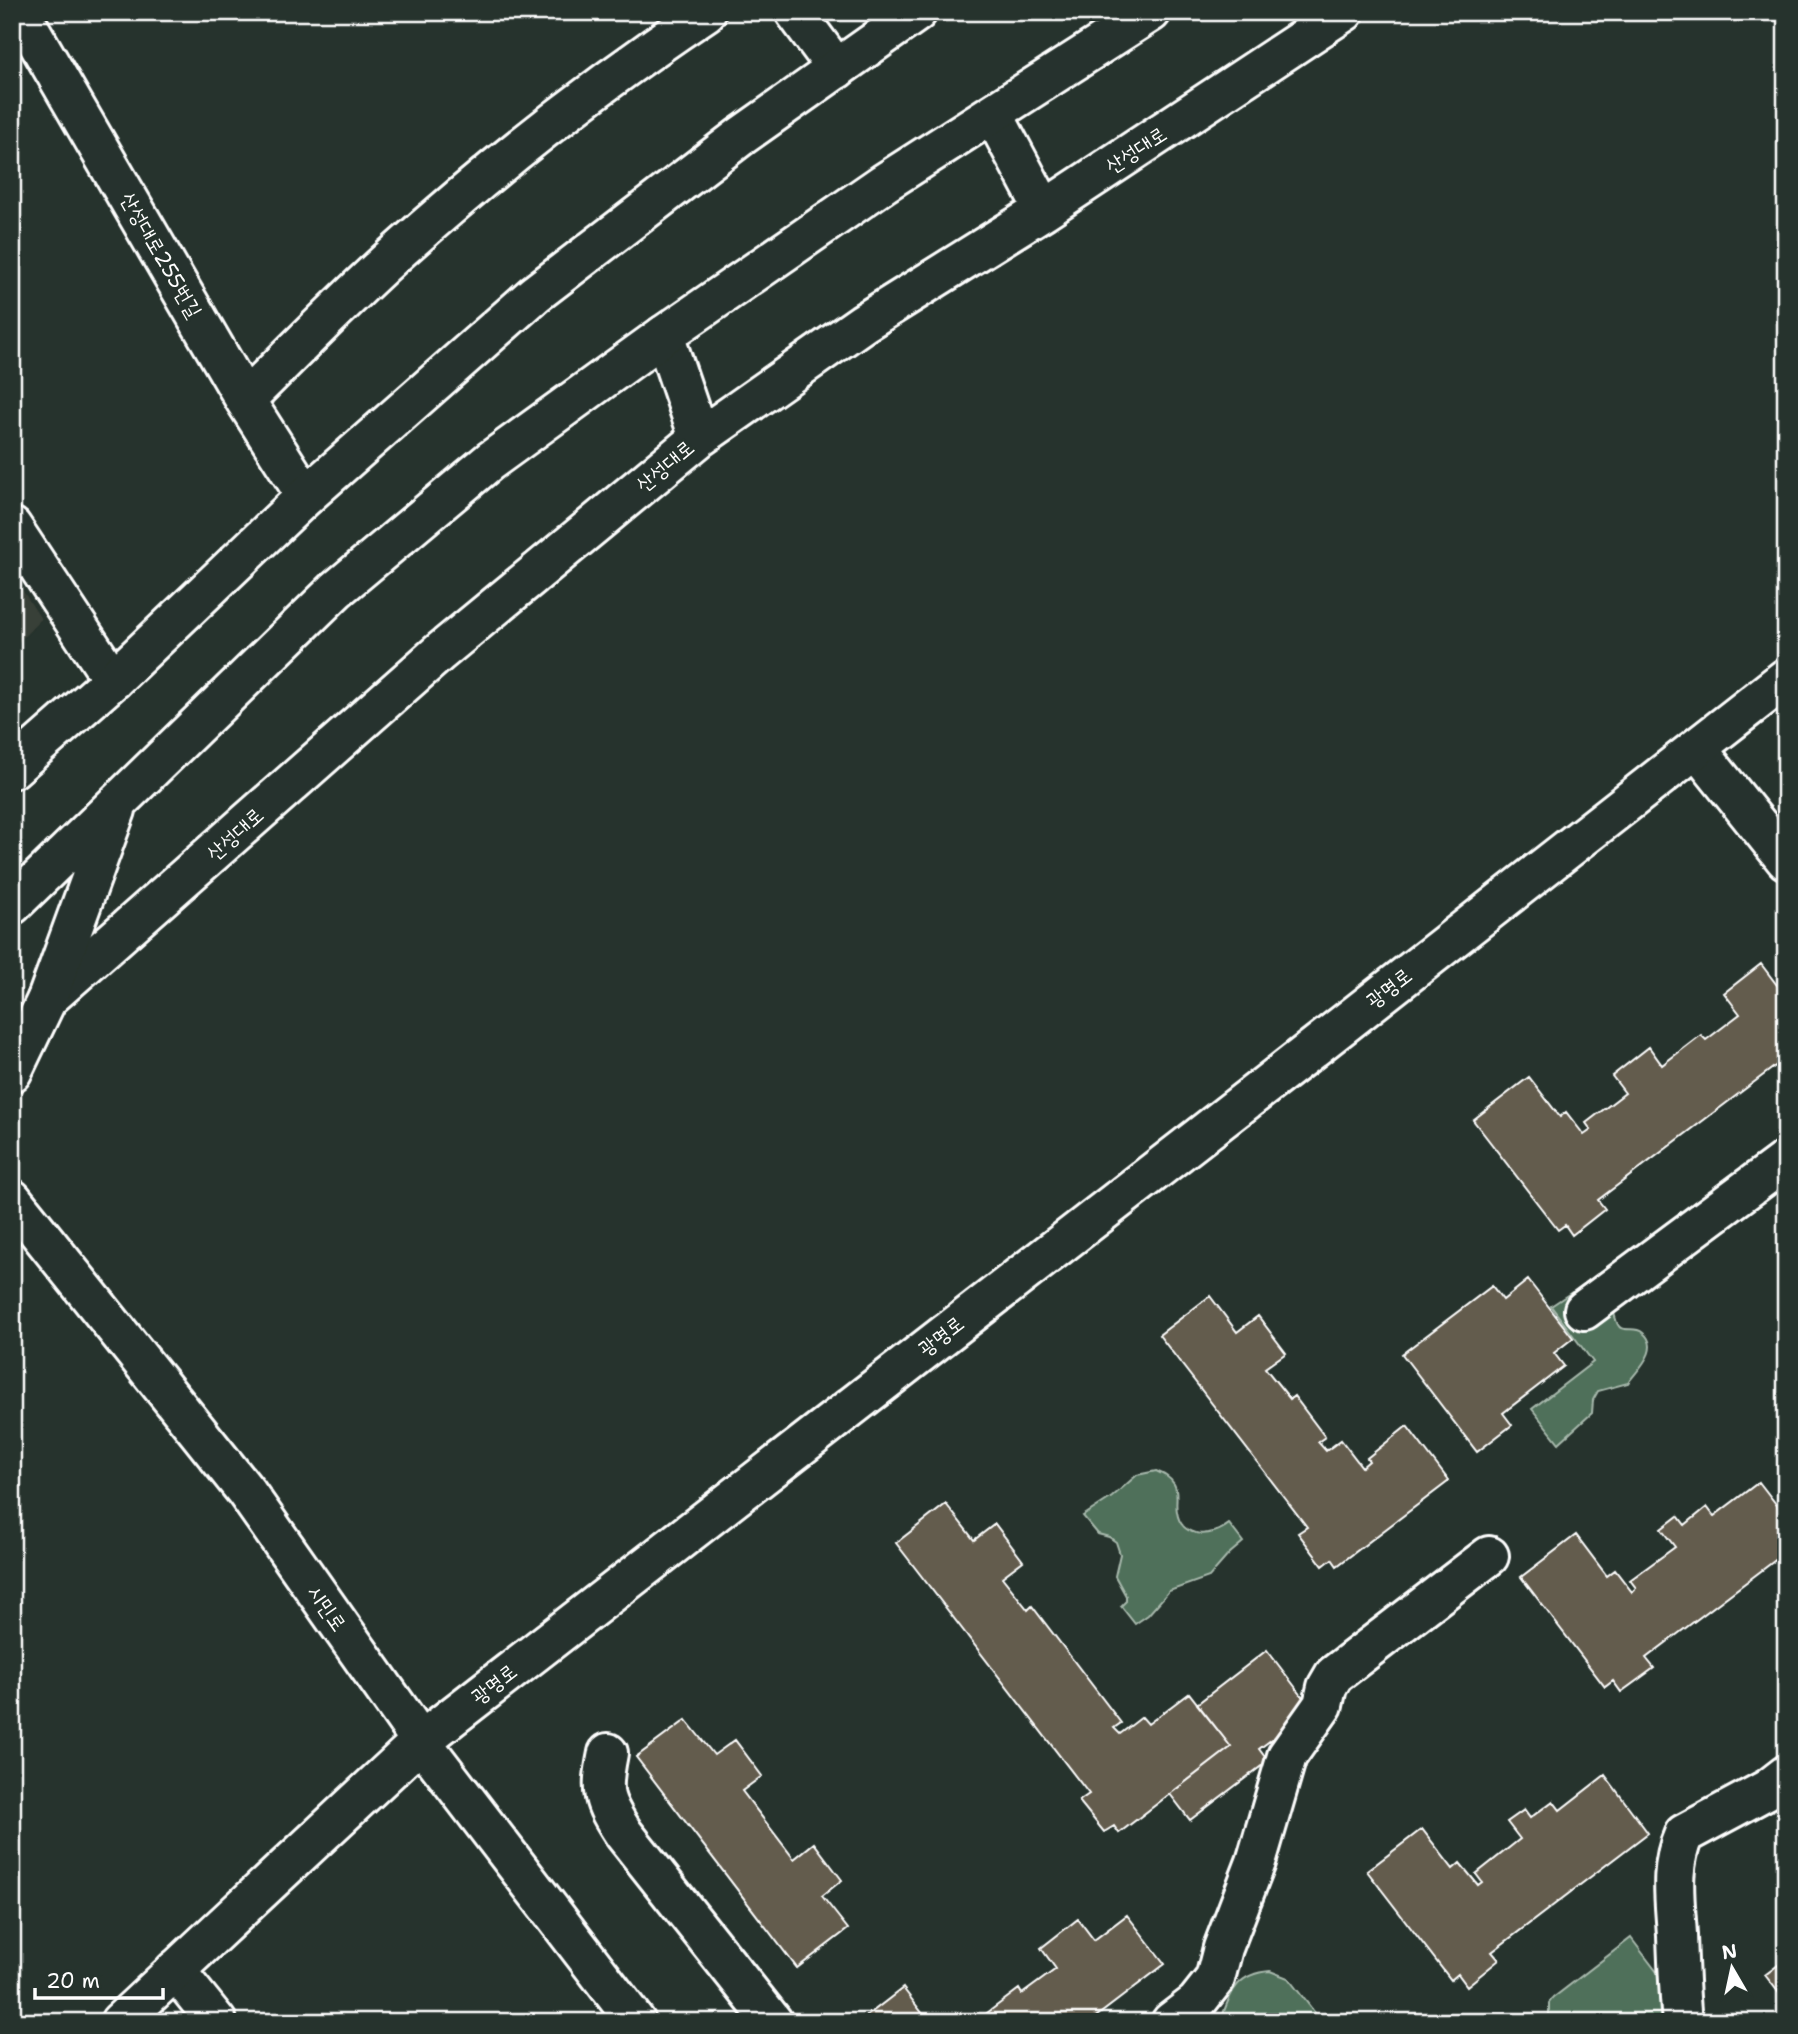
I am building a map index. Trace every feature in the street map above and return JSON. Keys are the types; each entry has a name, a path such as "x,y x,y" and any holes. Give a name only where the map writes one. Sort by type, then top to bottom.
{"main road":[{"name":"산성대로255번길","path":"19,12 245,400 306,496"},
{"path":"245,400 392,257 532,140 643,54 706,12"},
{"path":"794,12 837,69"},
{"path":"12,769 113,680 306,496 535,294 740,137 917,12"},
{"path":"12,905 335,590 490,461 664,335 884,183 1151,12"},
{"name":"산성대로","path":"47,999 440,652 699,438 863,323 1044,210 1344,12"},
{"path":"993,114 1044,210"},
{"path":"664,335 699,438"},
{"path":"12,527 113,680"},
{"name":"광명로","path":"120,2022 421,1741 1786,678"},
{"path":"1697,749 1786,860"},
{"path":"12,1072 47,999 119,801"},
{"path":"1584,1310 1786,1160"},
{"name":"시민로","path":"12,1199 247,1493 421,1741 636,2022"},
{"path":"1171,2022 1196,2003 1215,1979 1223,1948 1256,1862 1287,1756 1323,1705 1327,1687 1334,1675 1489,1556"},
{"path":"608,1753 602,1796 611,1814 773,2022"},
{"path":"1682,2022 1673,1904 1678,1847 1684,1834 1768,1789 1786,1775"},
{"path":"175,1970 217,2022"}],"shaded area":[{"path":"12,574 41,619 12,649"}],"green space":[{"path":"1572,1292 1599,1300 1608,1306 1613,1311 1619,1327 1642,1332 1650,1345 1646,1359 1628,1383 1598,1391 1593,1400 1592,1413 1559,1443 1532,1409 1593,1362 1551,1306"},
{"path":"1156,1471 1174,1484 1177,1512 1184,1527 1198,1533 1206,1533 1222,1529 1229,1524 1243,1542 1209,1577 1169,1591 1148,1615 1135,1624 1121,1606 1126,1601 1126,1596 1115,1576 1120,1554 1116,1542 1098,1534 1083,1516 1112,1497 1137,1475"},
{"path":"1631,1938 1695,2022 1549,2022 1549,2003 1553,1998"},
{"path":"1270,1971 1288,1978 1322,2022 1220,2022 1236,1987 1249,1976"}],"building":[{"path":"1761,964 1777,985 1786,978 1786,1058 1598,1200 1605,1209 1572,1235 1565,1225 1558,1230 1473,1120 1529,1077 1560,1117 1566,1112 1584,1135 1591,1130 1586,1123 1625,1093 1612,1076 1649,1047 1662,1065 1701,1035 1706,1040 1740,1014 1724,993"},
{"path":"1528,1280 1573,1338 1554,1353 1564,1366 1503,1413 1512,1425 1477,1452 1402,1354 1492,1286 1503,1300"},
{"path":"1210,1296 1237,1332 1258,1316 1286,1353 1265,1368 1290,1399 1294,1396 1325,1437 1318,1442 1326,1451 1341,1440 1362,1467 1369,1461 1367,1458 1407,1426 1449,1481 1337,1566 1332,1559 1323,1566 1298,1533 1307,1527 1159,1335"},
{"path":"1759,1482 1786,1517 1786,1552 1646,1658 1654,1668 1621,1692 1613,1681 1605,1687 1521,1577 1576,1535 1607,1576 1615,1570 1632,1592 1636,1588 1630,1580 1675,1547 1661,1529 1678,1516 1685,1525 1707,1507 1714,1516"},
{"path":"946,1504 974,1540 995,1524 1023,1561 1002,1577 1028,1610 1032,1606 1121,1723 1114,1728 1120,1734 1142,1717 1148,1724 1189,1693 1231,1747 1119,1833 1114,1826 1104,1832 1079,1801 1089,1794 896,1543"},
{"path":"1267,1650 1312,1709 1259,1749 1268,1761 1190,1820 1170,1794 1231,1747 1197,1704"},
{"path":"686,1720 714,1755 735,1740 762,1776 742,1791 794,1859 814,1843 842,1880 822,1896 848,1929 797,1968 636,1757"},
{"path":"1605,1775 1648,1833 1492,1952 1499,1960 1467,1986 1458,1974 1451,1980 1367,1871 1422,1829 1453,1869 1460,1863 1478,1885 1482,1882 1476,1874 1520,1839 1507,1822 1524,1810 1530,1818 1553,1801 1560,1810"},
{"path":"1127,1915 1165,1964 1089,2022 982,2022 979,2019 1019,1989 1022,1994 1056,1969 1041,1948 1078,1919 1094,1940"},
{"path":"1786,1959 1786,2002 1765,1975"},
{"path":"903,1988 929,2022 859,2022"}]}
